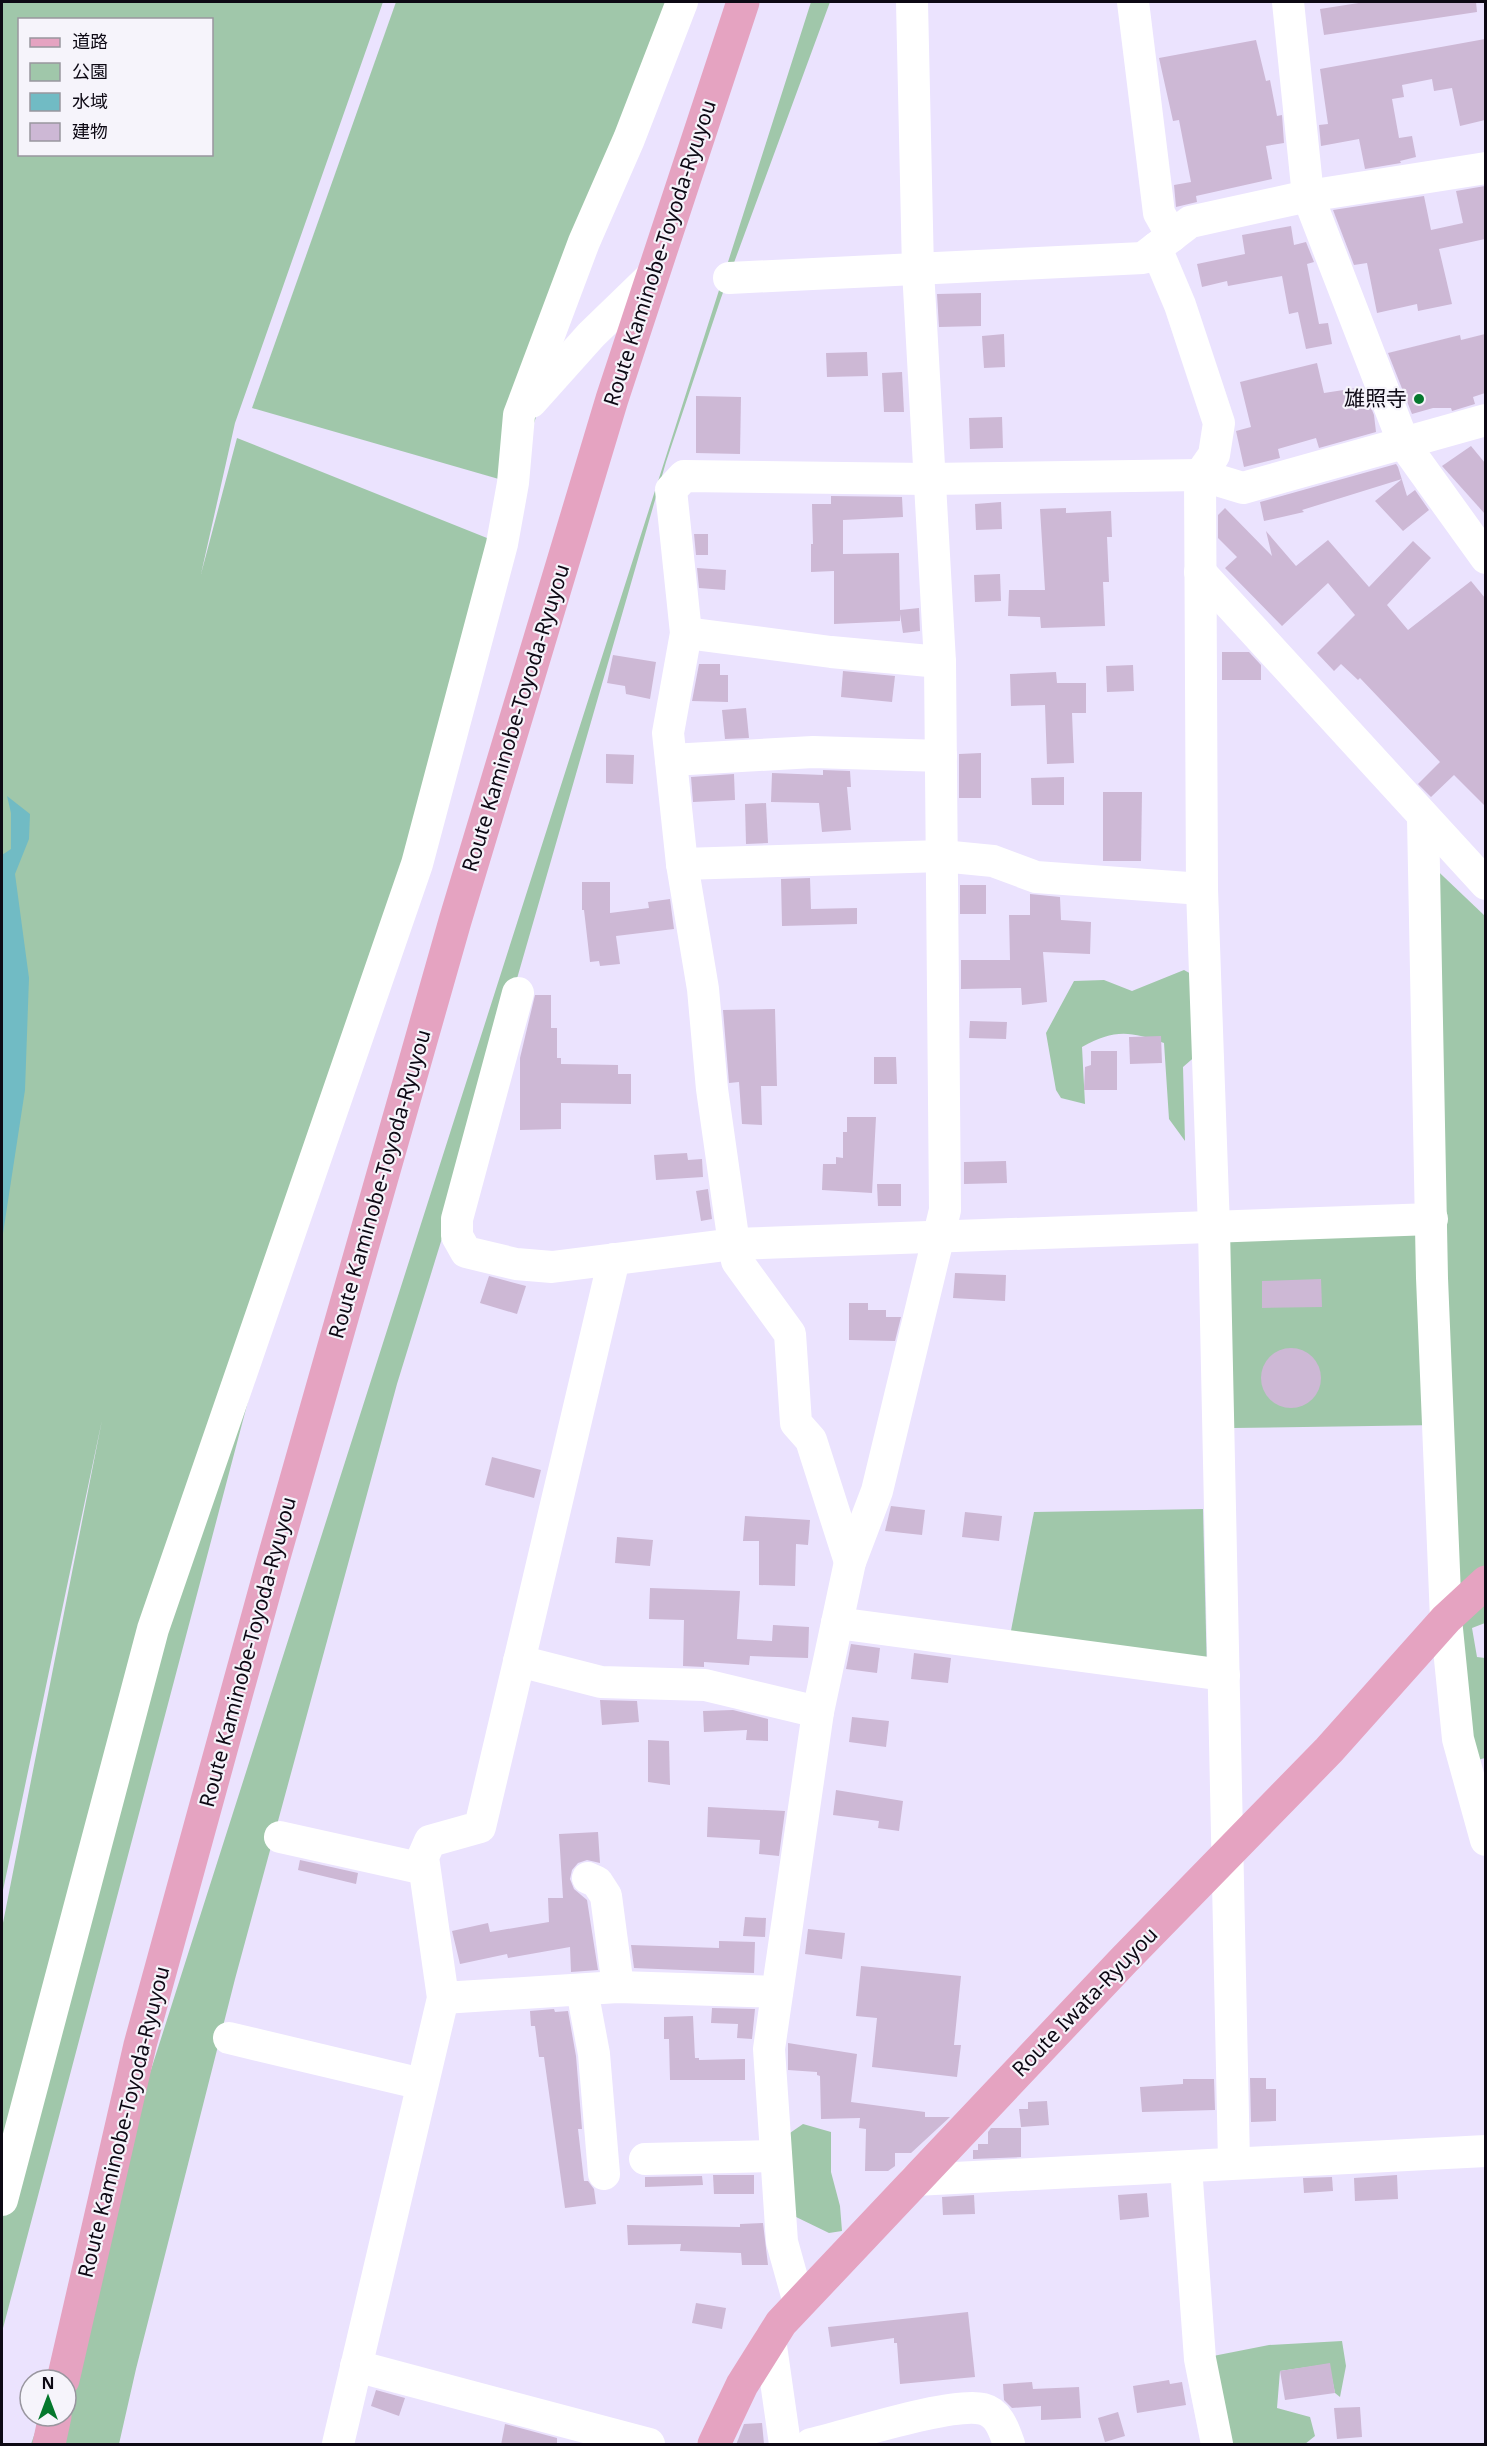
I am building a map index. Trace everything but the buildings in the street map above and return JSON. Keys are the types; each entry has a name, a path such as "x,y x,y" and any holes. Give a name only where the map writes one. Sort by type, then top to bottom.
{"main road":[{"name":"Route Kaminobe-Toyoda-Ryuyou","path":"66,2368 140,2045 277,1546 455,921 612,399 743,2"},
{"name":"Route Iwata-Ryuyou","path":"714,2445 742,2385 770,2339 799,2303 1329,1750 1446,1619 1482,1591"},
{"path":"50,2445 53,2428"}],"street":[{"path":"2,2200 153,1629 417,864 502,544 513,483 519,415 585,242 629,139 682,2"},
{"path":"799,2303 782,2242 769,2049 818,1712 850,1562 877,1491 941,1235 945,1210 940,662 918,270 912,2"},
{"path":"1133,2 1158,213 1180,305 1219,423 1214,455 1200,475 1202,889 1214,1228 1234,2162"},
{"path":"1288,2 1308,196 1404,444 1485,558"},
{"path":"729,278 1143,258 1190,222 1308,196 1485,168"},
{"path":"519,415 591,335 653,275"},
{"path":"850,1562 811,1440 796,1423 790,1334 737,1261 734,1244 712,1089 703,989 682,864 668,733 686,633 671,490 684,476 928,479 1200,475 1243,488 1404,444 1482,427"},
{"path":"1200,572 1485,884"},
{"path":"686,633 831,652 940,662"},
{"path":"671,759 813,752 941,756"},
{"path":"1423,818 1432,1219 1446,1619 1458,1739 1485,1840"},
{"path":"682,864 942,856 993,861 1036,877 1202,889"},
{"path":"519,993 457,1219 457,1236 466,1252 516,1264 552,1267 734,1244 1432,1219"},
{"path":"338,2445 443,1998 423,1857 430,1841 480,1827 614,1259"},
{"path":"837,1623 1224,1675"},
{"path":"519,1660 601,1682 705,1685 818,1712"},
{"path":"280,1837 424,1869"},
{"path":"588,1878 597,1882 606,1896 618,1987"},
{"path":"443,1998 618,1987 777,1992"},
{"path":"582,1990 594,2054 604,2174"},
{"path":"229,2038 422,2084"},
{"path":"915,2180 1485,2151"},
{"path":"645,2159 776,2156"},
{"path":"1186,2168 1200,2359 1216,2445"},
{"path":"770,2339 785,2445"},
{"path":"356,2366 649,2445"},
{"path":"811,2445 946,2410 983,2409 998,2419 1009,2445"}],"green space":[{"path":"2,2 383,2 235,423 201,574 237,438 502,544 321,1125 2,2332 2,1928 102,1420 2,1895"},
{"path":"396,2 681,2 513,483 252,408"},
{"path":"811,2 830,2 721,298 666,462 443,1235 397,1384 235,1979 119,2444 31,2444 37,2428 78,2428 78,2368 56,2368"},
{"path":"1423,857 1486,917 1485,1578 1446,1619"},
{"path":"1184,970 1204,981 1206,1047 1183,1067 1185,1141 1169,1119 1164,1043 1132,1034 1113,1035 1093,1041 1082,1047 1085,1104 1061,1098 1056,1090 1046,1033 1074,981 1104,980 1132,991"},
{"path":"1432,1222 1439,1425 1232,1428 1223,1228"},
{"path":"1203,1509 1207,1673 1008,1646 1034,1512"},
{"path":"1485,1599 1485,1623 1472,1628 1477,1657 1485,1658 1485,1758 1474,1761 1459,1608"},
{"path":"803,2124 831,2132 831,2172 840,2206 842,2231 829,2233 794,2216 787,2135"},
{"path":"1342,2341 1346,2366 1340,2397 1335,2393 1329,2364 1280,2371 1277,2408 1310,2417 1315,2436 1305,2444 1219,2444 1208,2357 1269,2345"}],"water":[{"path":"7,796 30,814 29,839 15,874 29,978 25,1090 2,1240 2,855 11,849 11,813"}],"place":[{"name":"雄照寺","path":"1419,399"}]}
